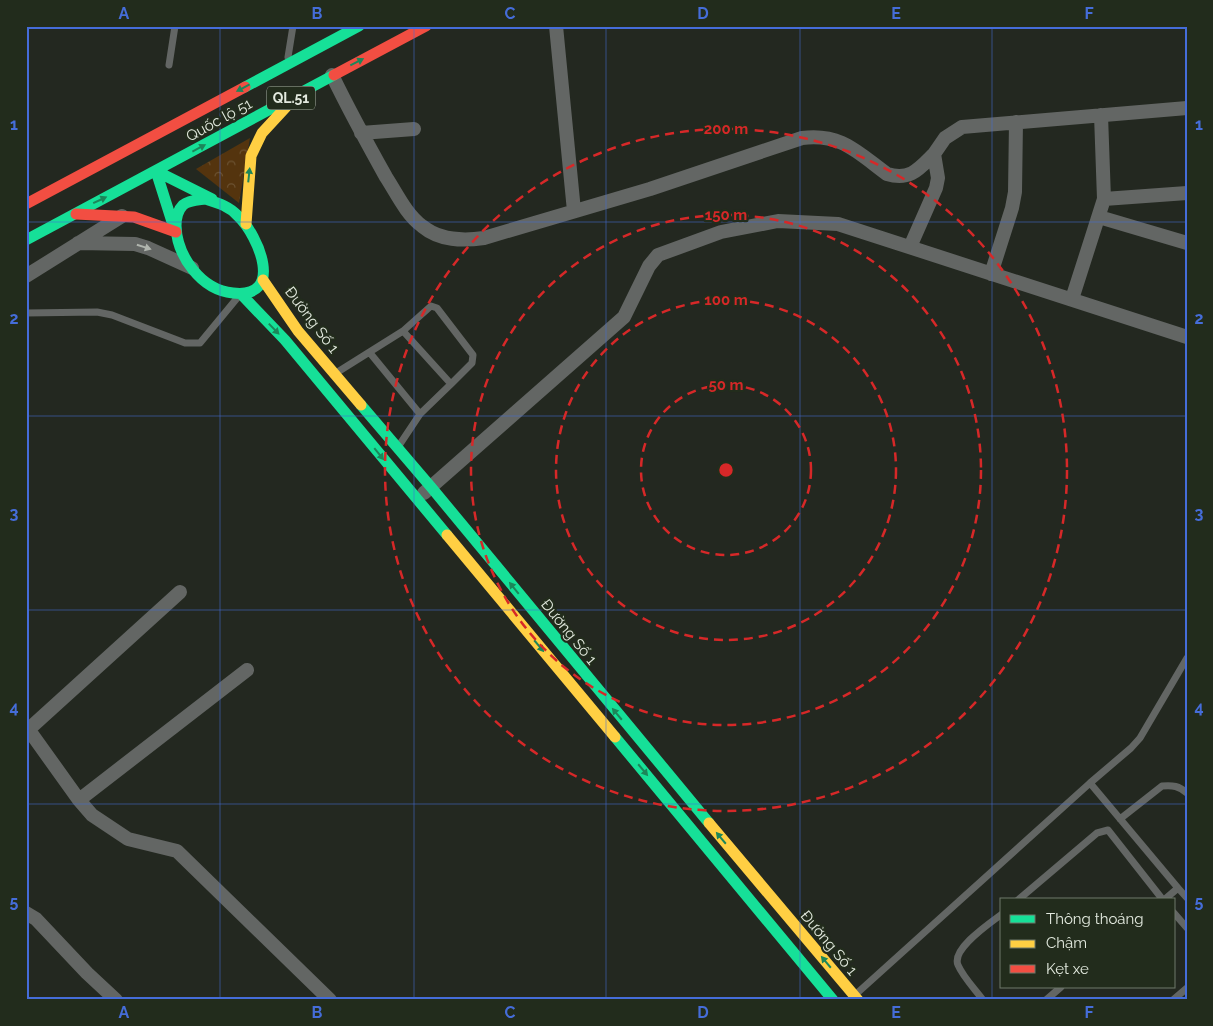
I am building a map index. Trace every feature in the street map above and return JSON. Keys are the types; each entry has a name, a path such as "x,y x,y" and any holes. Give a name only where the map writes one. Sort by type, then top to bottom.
{"main road":[{"name":"Quốc lộ 51","path":"26,204 144,151 286,65 359,26"},
{"name":"Quốc lộ 51","path":"26,240 426,26"},
{"path":"246,224 251,156 262,133 275,117 302,92"},
{"path":"144,151 156,171 182,251 192,268 214,286 227,292 241,294 254,290 263,280 264,265 262,251 246,224 230,208 156,171"},
{"path":"176,232 177,216 183,204 197,200 214,199"},
{"path":"74,214 122,216 148,221 176,232"},
{"name":"Đường Số 1","path":"263,280 298,330 431,487 618,716 853,998"},
{"name":"Đường Số 1","path":"241,294 285,340 833,1000"}],"street":[{"path":"556,26 574,211"},
{"path":"332,75 361,133 408,213 423,227 442,237 463,240 484,238 650,189 802,138 817,136 832,138 846,144 887,174 904,176 912,174 934,154 945,138 962,127 1187,108"},
{"path":"1072,299 1104,199 1101,115"},
{"path":"991,274 1012,208 1015,192 1016,122"},
{"path":"361,133 414,129"},
{"path":"910,247 936,188 938,178 934,154"},
{"path":"1104,199 1187,194"},
{"path":"26,276 122,216"},
{"path":"1099,217 1187,244"},
{"path":"416,500 624,317 649,266 658,255 721,232 778,221 838,224 1187,337"},
{"path":"78,243 136,244 192,268"},
{"path":"180,592 28,728 79,800 92,815 122,836 177,851 330,1000"},
{"path":"79,800 247,670"},
{"path":"26,913 36,919 87,973 116,1000"}],"lane":[{"path":"168,65 174,26"},
{"path":"286,65 294,26"},
{"path":"26,313 96,312 112,315 192,344 200,343 241,294"},
{"path":"335,374 370,354 403,331 431,306 436,308 473,355 472,363 420,414 397,448"},
{"path":"403,331 451,384"},
{"path":"370,354 420,414"},
{"path":"853,998 1090,782 1131,748 1140,738 1187,658"},
{"path":"1090,782 1187,898"},
{"path":"1120,818 1162,786 1180,786 1187,793"},
{"path":"1020,898 1097,833 1108,830 1161,898"},
{"path":"1166,898 1178,888"},
{"path":"1176,915 1187,928"},
{"path":"983,1000 958,966 957,956 961,948 1000,916"},
{"path":"1046,1000 1059,988"},
{"path":"1173,1000 1187,988"}],"green space":[{"path":"250,138 239,203 196,169"}],"traffic: fast":[{"path":"245,87 359,26"},
{"path":"26,240 334,75"},
{"path":"156,171 174,228"},
{"path":"156,171 212,199"},
{"path":"205,199 223,205 235,213 246,225 253,237 263,264 263,277 259,286 249,292 233,293 211,285 201,278 186,260 177,237 177,218 183,205 194,200 205,199"},
{"path":"241,294 285,340 447,535"},
{"path":"361,405 709,823"},
{"path":"615,737 833,1000"}],"traffic: slow":[{"path":"246,224 251,156 262,133 286,107"},
{"path":"263,280 298,331 361,405"},
{"path":"447,535 615,737"},
{"path":"709,823 858,1000"}],"traffic: jam":[{"path":"334,75 426,26"},
{"path":"26,204 245,87"},
{"path":"76,214 134,217 176,232"}]}
